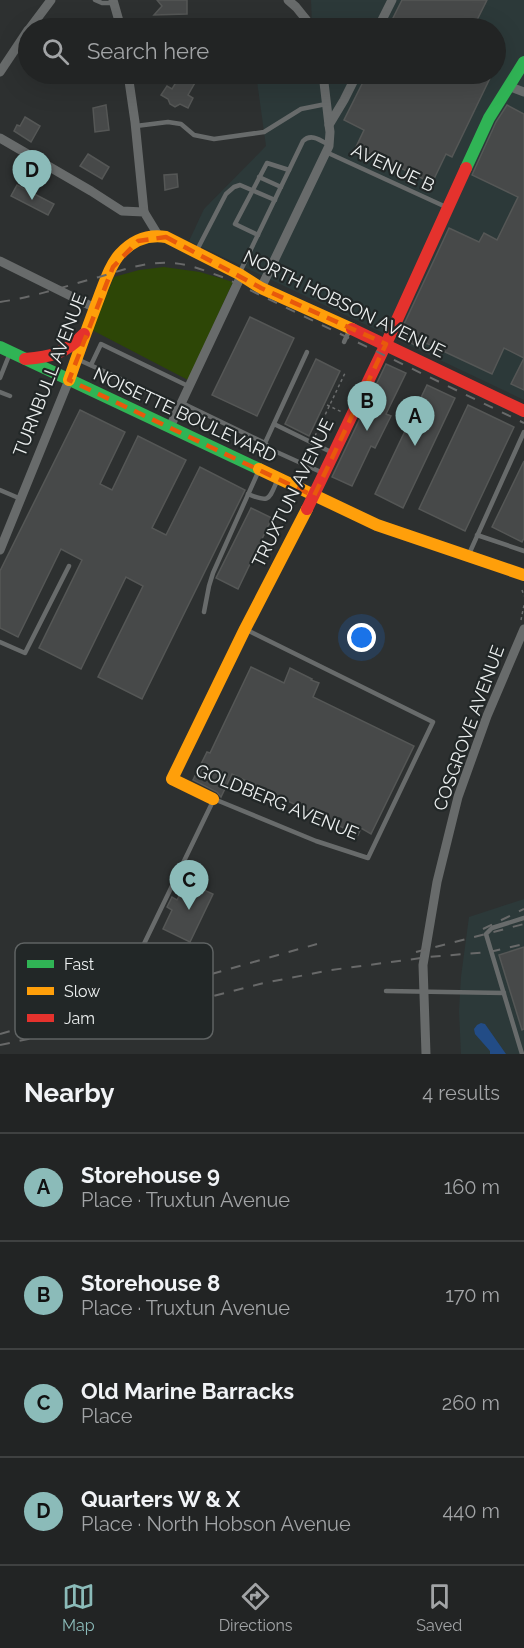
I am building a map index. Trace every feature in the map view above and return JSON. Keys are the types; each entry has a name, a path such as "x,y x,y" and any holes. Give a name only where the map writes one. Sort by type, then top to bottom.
{"street":[{"path":"37,18 51,0"},
{"path":"288,0 298,4 307,18"},
{"path":"383,18 392,0"},
{"path":"114,1 118,18"},
{"path":"0,72 18,45"},
{"name":"TRUXTUN AVENUE","path":"172,779 245,629 314,496 489,118 524,62"},
{"path":"130,84 144,212 158,235"},
{"path":"261,288 327,148 329,125 324,84"},
{"path":"329,125 352,84"},
{"path":"508,86 524,92"},
{"path":"0,138 122,211 144,212"},
{"name":"NORTH HOBSON AVENUE","path":"158,235 196,252 261,288 386,344 524,411"},
{"name":"TURNBULL AVENUE","path":"0,550 69,380 95,308 119,255 138,241 158,235"},
{"path":"0,261 95,308"},
{"path":"170,427 240,275"},
{"path":"25,359 57,355 66,351 87,331"},
{"name":"NOISETTE BOULEVARD","path":"5,350 378,525 524,575"},
{"name":"COSGROVE AVENUE","path":"426,1054 423,965 437,882 458,797 487,716 524,629"},
{"name":"GOLDBERG AVENUE","path":"172,779 214,799"}],"lane":[{"path":"95,0 102,3 114,1"},
{"path":"136,126 168,122 182,124 194,135 214,139 264,132 301,110 326,105"},
{"path":"240,275 301,145 307,138 315,138 327,148"},
{"name":"AVENUE B","path":"327,148 448,208"},
{"path":"258,235 235,224 267,163 289,170"},
{"path":"259,177 281,187"},
{"path":"196,252 226,194 234,187 240,185 275,200"},
{"path":"344,342 350,329"},
{"path":"91,365 101,344 190,386"},
{"path":"0,378 5,350"},
{"path":"266,443 307,352"},
{"path":"77,358 266,443 270,448 324,474"},
{"path":"0,392 10,396"},
{"path":"274,424 334,454"},
{"path":"468,557 522,441 524,432"},
{"path":"204,612 208,586 213,573 259,470"},
{"path":"248,494 266,500 278,478"},
{"path":"0,490 21,499"},
{"path":"477,535 524,551"},
{"path":"0,642 25,653 69,566"},
{"name":"GOLDBERG AVENUE","path":"214,799 316,841 368,858 433,722 245,629"},
{"path":"144,943 214,799"},
{"path":"522,1054 486,934 492,928 524,918"},
{"path":"386,991 504,993"}],"path":[{"path":"313,440 346,371"},
{"path":"328,406 351,417"},
{"path":"522,590 524,596"}],"highlighted area":[{"path":"166,237 261,288 386,344 314,496 69,380 113,267 138,241"}],"shaded area":[{"path":"311,0 524,0 524,400 189,241 204,209 266,146 257,84 506,84 506,18 312,18"},
{"path":"524,899 524,1054 461,1054 459,1011 469,917"}],"green space":[{"path":"164,267 200,272 233,282 188,380 92,330 114,277 139,270"}],"water":[{"path":"481,1023 485,1024 506,1054 490,1054 475,1034 474,1029"}],"building":[{"path":"157,0 187,0 187,14 154,15 162,6"},
{"path":"402,0 487,0 478,18 393,18"},
{"path":"175,84 194,84 188,95 193,98 188,108 180,104 175,107 161,95 167,86 172,89"},
{"path":"362,84 487,84 452,157 446,154 432,183 356,147 364,130 344,120"},
{"path":"106,105 109,130 95,132 93,108"},
{"path":"507,105 524,114 524,358 504,348 492,374 426,343 423,349 398,337 449,228 479,242 484,233 497,240 518,197 472,175 496,122"},
{"path":"25,117 40,126 31,142 14,131"},
{"path":"88,154 109,167 102,179 80,166"},
{"path":"177,174 178,187 165,190 164,175"},
{"path":"17,185 54,204 48,215 11,196"},
{"path":"250,317 294,338 257,416 212,395"},
{"path":"524,358 524,390 511,384"},
{"path":"316,359 340,371 309,436 285,424"},
{"path":"386,364 406,373 386,414 391,416 375,448 371,446 352,486 332,477"},
{"path":"427,385 455,398 403,508 375,494"},
{"path":"468,405 514,427 465,531 419,509"},
{"path":"80,410 125,432 100,484 112,490 138,436 186,460 152,528 166,535 200,467 245,490 142,699 98,677 143,586 126,577 81,669 39,648 82,560 61,549 18,637 0,628 0,571"},
{"path":"524,461 524,538 522,542 492,527"},
{"path":"251,508 272,518 238,589 216,578"},
{"path":"251,667 284,683 290,668 319,683 313,697 414,746 371,834 361,828 358,835 232,774 221,797 217,792 193,780 207,752 210,753"},
{"path":"186,882 213,894 190,942 163,929 172,910 167,907 172,897 177,900"},
{"path":"524,947 524,1029 522,1030 499,955"}],"railway":[{"path":"0,302 144,265 163,263 185,265 225,278 524,423"},
{"path":"483,929 524,909"},
{"path":"416,952 524,924"},
{"path":"213,974 317,944"},
{"path":"213,996 331,970 429,957 489,952 524,944"},
{"path":"0,1034 15,1030"},
{"path":"0,1045 28,1039"}],"traffic: fast":[{"path":"466,168 489,118 524,62"},
{"path":"0,347 259,469"}],"traffic: slow":[{"path":"69,380 111,267 125,249 147,238 166,237 239,274 261,288 352,329"},
{"path":"259,469 377,525 524,575"},
{"path":"213,799 172,779 307,509"}],"traffic: jam":[{"path":"307,509 386,344 466,168"},
{"path":"352,329 524,411"},
{"path":"25,359 58,353 71,346 84,334"}],"place":[{"name":"Quarters W & X","path":"32,200"},
{"name":"Storehouse 8","path":"367,431"},
{"name":"Storehouse 9","path":"415,446"},
{"name":"Old Marine Barracks","path":"189,910"}]}
